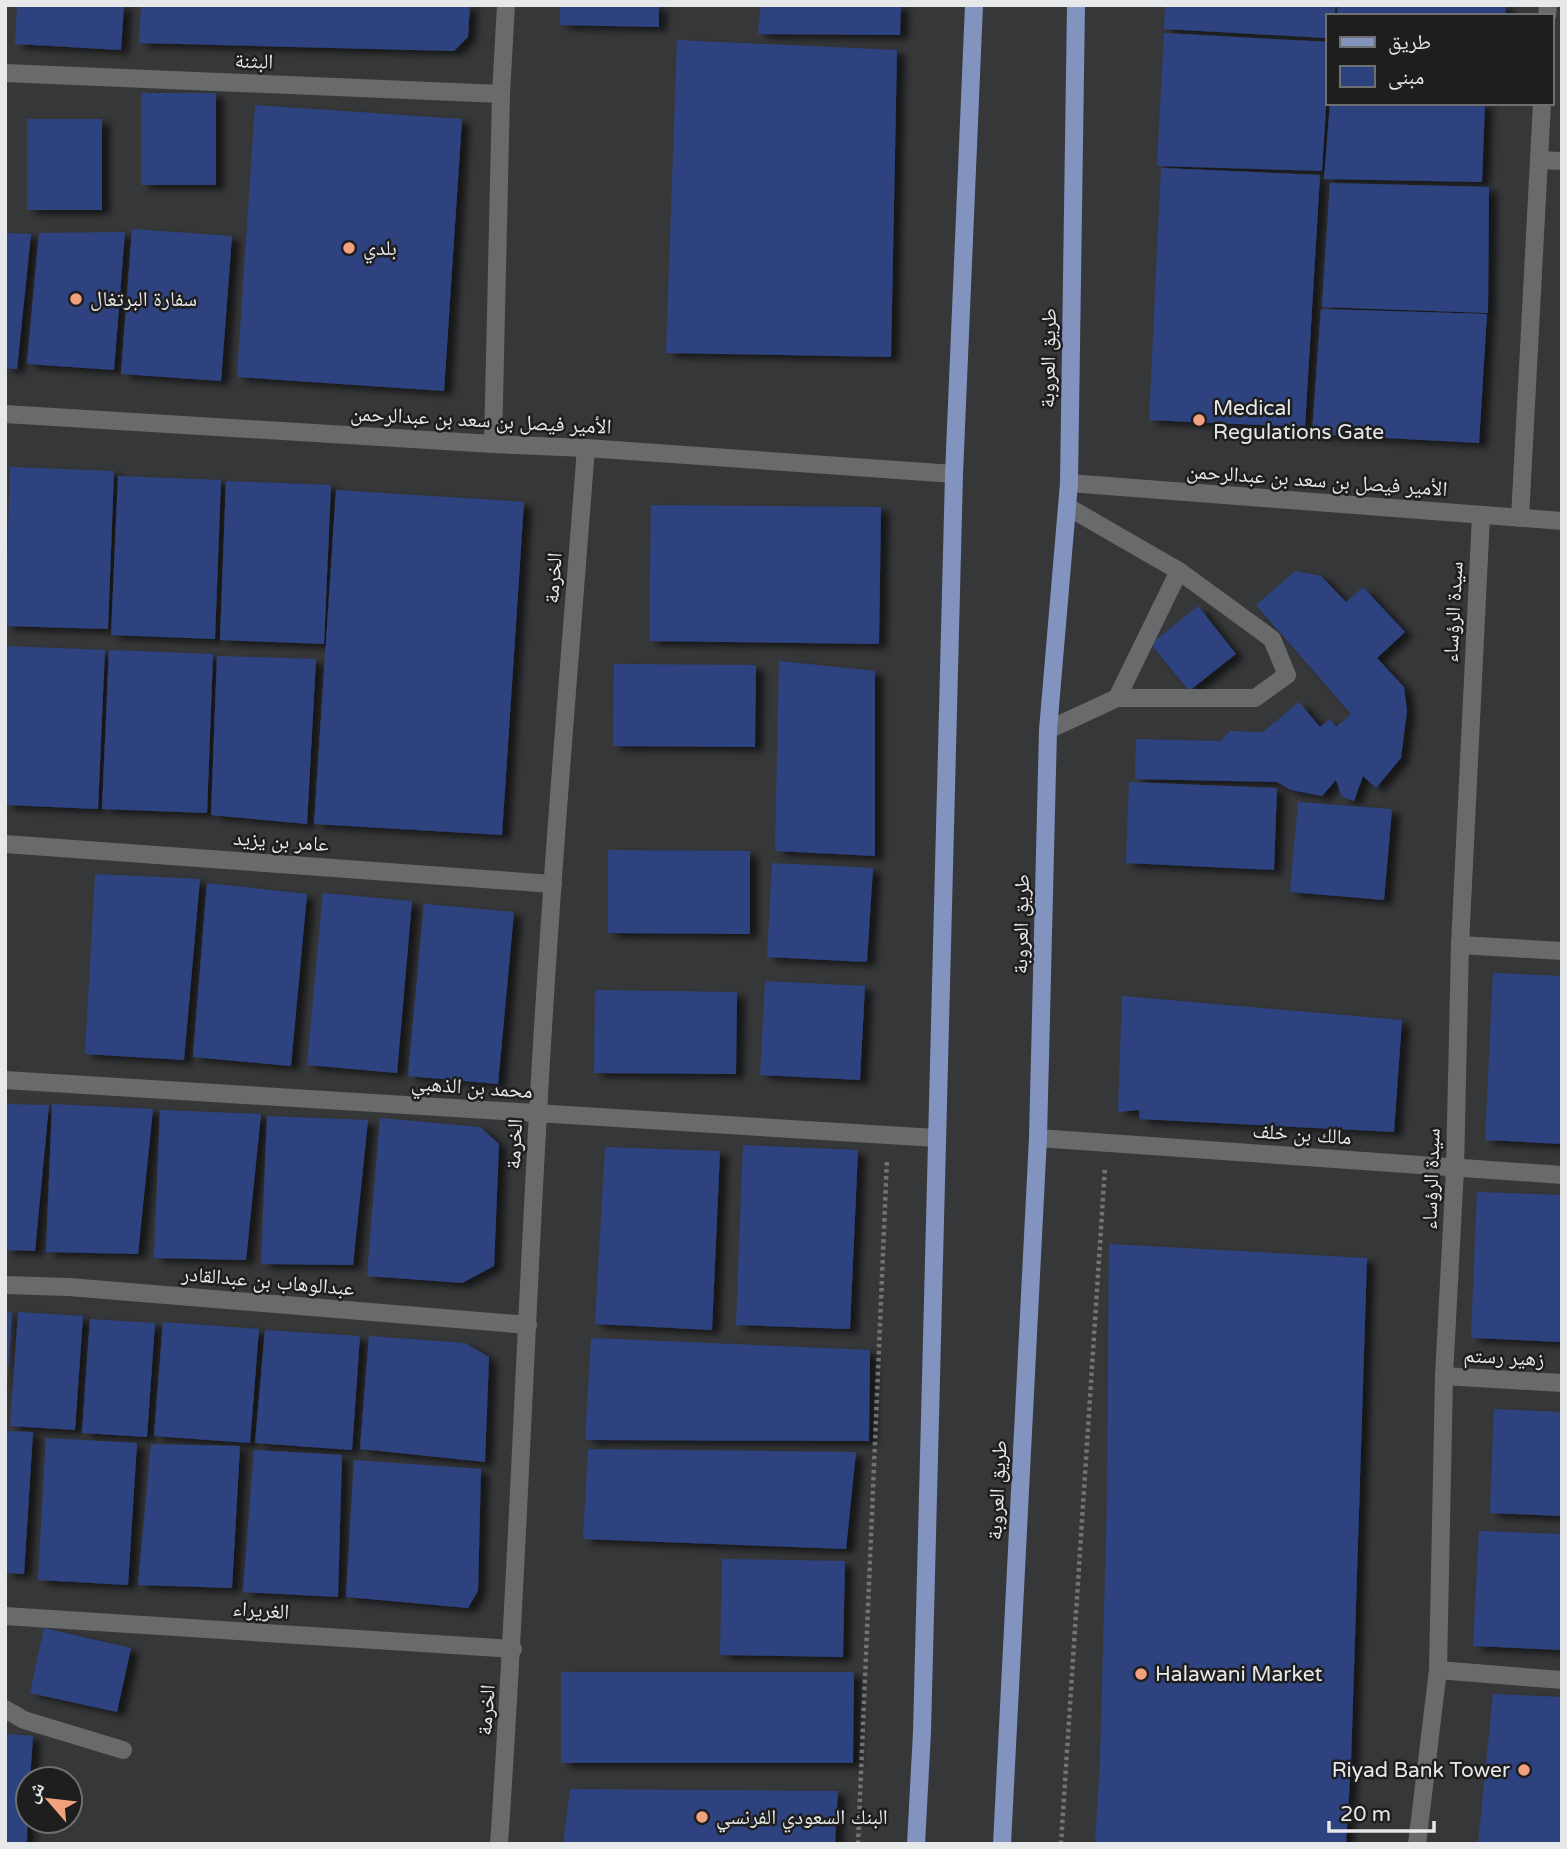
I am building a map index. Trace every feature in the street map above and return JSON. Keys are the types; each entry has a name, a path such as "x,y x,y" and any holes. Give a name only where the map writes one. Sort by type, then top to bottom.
{"main road":[{"path":"916,1844 922,1732 954,474 974,5"},
{"name":"طريق العروبة","path":"1002,1844 1038,1138 1048,730 1069,483 1076,5"}],"street":[{"path":"493,444 501,94 506,5"},
{"name":"البثنة","path":"5,73 501,94"},
{"path":"1520,518 1542,105"},
{"path":"1539,160 1562,160"},
{"name":"الأمير فيصل بن سعد بن عبدالرحمن","path":"5,414 586,448 954,474"},
{"name":"الخرمة","path":"499,1844 513,1649 538,1114 586,448"},
{"name":"الأمير فيصل بن سعد بن عبدالرحمن","path":"1069,483 1562,521"},
{"path":"1048,730 1117,698 1255,698 1287,675 1272,639 1179,571 1068,507"},
{"name":"سيدة الرؤساء","path":"1417,1844 1438,1670 1444,1376 1455,1169 1460,945 1481,516"},
{"path":"1117,698 1179,571"},
{"name":"عامر بن يزيد","path":"5,844 553,884"},
{"path":"1460,945 1562,951"},
{"name":"محمد بن الذهبي","path":"5,1080 936,1138"},
{"name":"مالك بن خلف","path":"1038,1138 1562,1175"},
{"name":"عبدالوهاب بن عبدالقادر","path":"5,1285 83,1288 528,1325"},
{"name":"زهير رستم","path":"1444,1376 1562,1382"},
{"name":"الغريراء","path":"5,1616 513,1649"},
{"path":"1438,1670 1562,1680"},
{"path":"5,1709 24,1720 123,1750"}],"path":[{"path":"858,1844 888,1134"},
{"path":"1061,1844 1107,1142"}],"building":[{"path":"17,5 124,5 121,50 15,44"},
{"path":"141,5 470,5 468,37 454,51 139,43"},
{"path":"560,5 659,5 659,27 560,25"},
{"path":"761,5 901,5 900,35 758,34"},
{"path":"1165,5 1335,5 1335,14 1326,14 1326,38 1164,29"},
{"path":"1338,5 1506,5 1505,14 1337,14"},
{"path":"1164,33 1326,42 1326,105 1322,171 1157,166"},
{"path":"677,40 897,50 891,357 666,353"},
{"path":"141,93 216,93 216,185 141,185"},
{"name":"بلدي","path":"255,105 462,119 444,391 237,377"},
{"path":"1330,105 1485,105 1482,182 1324,179"},
{"path":"27,119 102,119 102,210 27,210"},
{"path":"1161,168 1320,175 1305,427 1149,420"},
{"path":"1330,183 1489,187 1488,313 1322,307"},
{"path":"132,229 232,236 221,381 121,374"},
{"name":"سفارة البرتغال","path":"125,232 114,370 27,364 39,233"},
{"path":"5,233 31,234 17,369 5,368"},
{"path":"1321,309 1487,314 1479,443 1312,434"},
{"path":"10,467 114,471 108,629 5,626"},
{"path":"118,476 221,480 215,639 111,635"},
{"path":"226,481 331,485 324,644 220,640"},
{"path":"336,490 524,502 502,835 314,824"},
{"path":"651,505 881,507 879,644 649,641"},
{"path":"1295,571 1321,576 1346,602 1363,587 1405,632 1377,658 1404,687 1407,711 1401,758 1376,788 1363,776 1354,801 1342,797 1336,780 1322,796 1291,790 1277,782 1135,779 1136,739 1220,741 1230,731 1263,732 1299,702 1320,727 1330,719 1336,727 1351,714 1256,605"},
{"path":"1198,606 1236,654 1189,691 1151,644"},
{"path":"5,646 105,650 98,809 5,805"},
{"path":"109,650 213,654 207,813 102,809"},
{"path":"217,656 316,659 307,824 211,815"},
{"path":"779,661 875,671 875,856 775,851"},
{"path":"614,664 756,665 755,747 613,746"},
{"path":"1129,782 1277,788 1274,870 1126,863"},
{"path":"1298,802 1392,809 1384,900 1290,892"},
{"path":"608,850 750,851 750,934 608,933"},
{"path":"772,863 873,868 867,962 767,957"},
{"path":"95,874 200,879 184,1060 85,1054"},
{"path":"207,883 307,894 291,1066 193,1057"},
{"path":"323,893 412,901 397,1073 307,1065"},
{"path":"424,904 514,912 498,1084 408,1076"},
{"path":"1493,973 1562,976 1562,1144 1485,1140"},
{"path":"765,981 865,986 860,1080 760,1075"},
{"path":"595,990 737,992 736,1074 594,1073"},
{"path":"1122,996 1402,1020 1394,1132 1140,1119 1139,1110 1118,1112"},
{"path":"5,1104 49,1105 35,1251 5,1250"},
{"path":"52,1104 153,1109 138,1254 46,1252"},
{"path":"160,1110 261,1114 246,1260 154,1258"},
{"path":"267,1116 368,1120 353,1265 261,1264"},
{"path":"380,1118 480,1127 499,1144 494,1266 462,1283 367,1276"},
{"path":"743,1145 858,1150 850,1329 736,1325"},
{"path":"605,1147 720,1151 712,1330 595,1324"},
{"path":"1477,1192 1562,1195 1562,1342 1471,1338"},
{"path":"1109,1244 1367,1258 1346,1844 1095,1844 1107,1501"},
{"path":"5,1312 12,1312 7,1387 5,1386"},
{"path":"18,1312 83,1316 75,1430 10,1426"},
{"path":"90,1319 155,1323 147,1437 82,1433"},
{"path":"163,1322 259,1329 250,1443 154,1436"},
{"path":"265,1330 360,1336 352,1450 255,1443"},
{"path":"369,1336 465,1343 489,1357 485,1462 360,1449"},
{"path":"591,1338 870,1350 869,1441 585,1440"},
{"path":"1494,1409 1562,1412 1562,1516 1490,1513"},
{"path":"5,1431 33,1432 24,1574 5,1573"},
{"path":"46,1438 137,1443 128,1585 38,1580"},
{"path":"151,1444 240,1446 232,1588 138,1585"},
{"path":"588,1449 856,1452 846,1549 583,1539"},
{"path":"254,1450 342,1455 338,1597 243,1592"},
{"path":"354,1460 481,1469 478,1591 468,1608 346,1597"},
{"path":"1479,1531 1562,1534 1562,1650 1473,1646"},
{"path":"722,1559 845,1561 843,1657 720,1655"},
{"path":"44,1628 131,1648 117,1712 30,1693"},
{"path":"561,1672 854,1672 853,1763 561,1763"},
{"name":"Riyad Bank Tower","path":"1493,1694 1562,1697 1562,1844 1478,1844"},
{"path":"5,1734 33,1736 31,1765 14,1765 14,1835 27,1835 27,1844 5,1844"},
{"name":"البنك السعودي الفرنسي","path":"570,1789 838,1791 835,1844 563,1844"}],"place":[{"name":"بلدي","path":"349,248"},
{"name":"سفارة البرتغال","path":"76,299"},
{"name":"Medical Regulations Gate","path":"1199,420"},
{"name":"Halawani Market","path":"1141,1674"},
{"name":"Riyad Bank Tower","path":"1524,1770"},
{"name":"البنك السعودي الفرنسي","path":"702,1817"}]}
